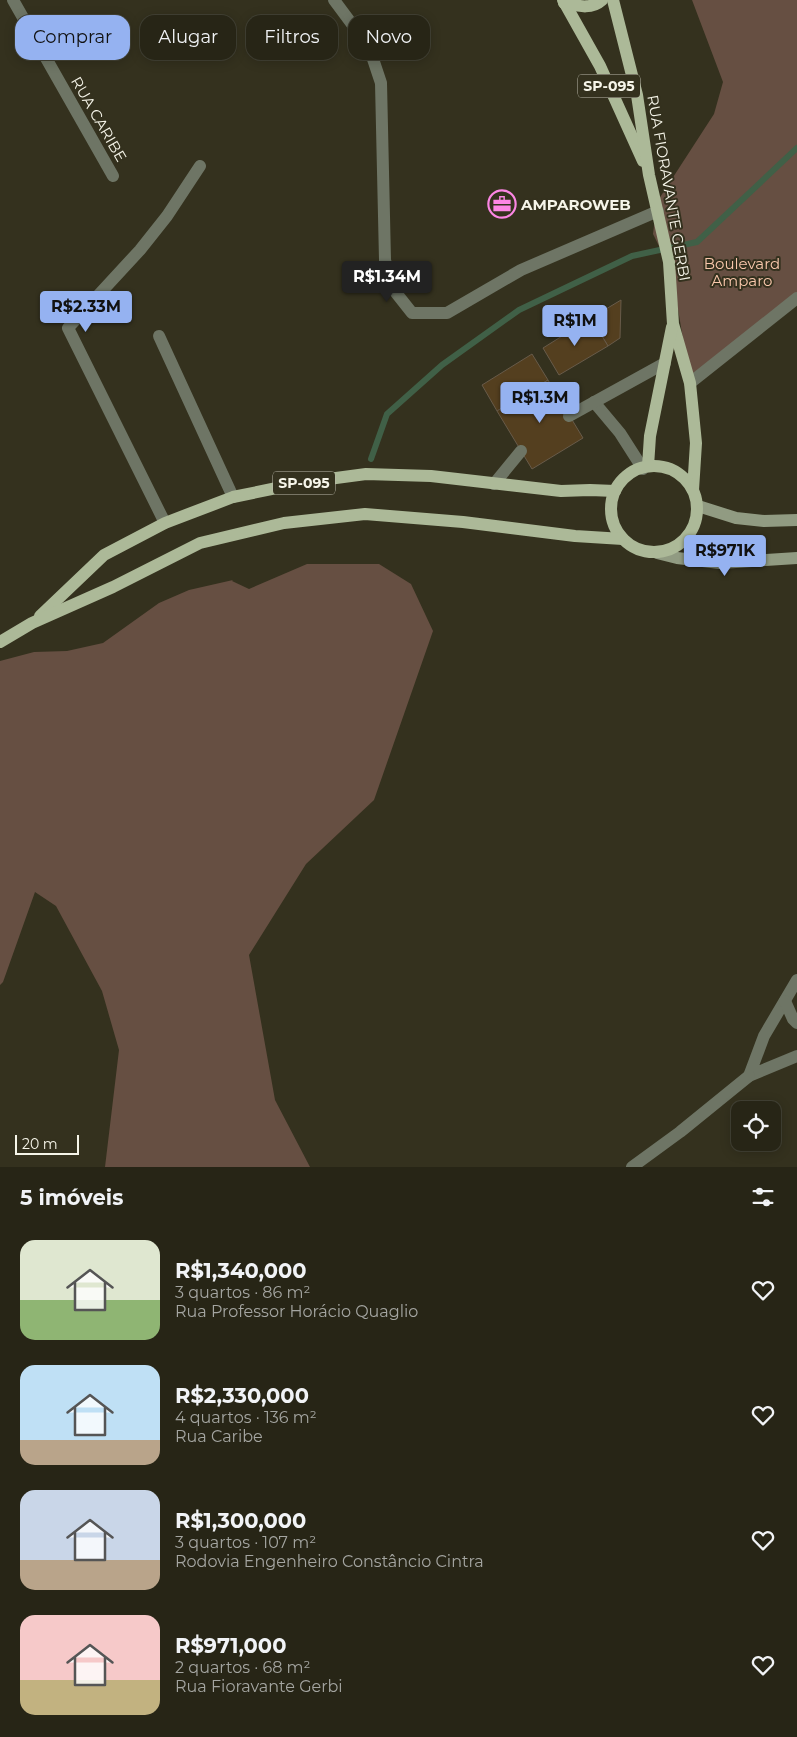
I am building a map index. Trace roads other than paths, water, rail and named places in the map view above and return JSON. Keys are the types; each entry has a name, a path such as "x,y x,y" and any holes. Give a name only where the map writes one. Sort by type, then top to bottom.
{"main road":[{"path":"564,1 580,7 596,5 602,0"},
{"name":"RUA FIORAVANTE GERBI","path":"613,0 637,95 649,175 669,262 673,324 690,383 696,442 693,490"},
{"name":"SP-095","path":"564,1 600,66 649,175"},
{"name":"RUA FIORAVANTE GERBI","path":"645,467 673,324"},
{"name":"SP-095","path":"645,467 661,466 674,471 685,479 693,490 698,506"},
{"path":"622,538 612,516 611,508 615,491 628,474 645,467"},
{"name":"SP-095","path":"32,623 104,555 165,523 233,497 306,482 366,474 431,476 560,491 615,491"},
{"path":"657,553 678,546 693,529 698,506"},
{"name":"SP-095","path":"0,642 32,623 200,544 284,522 365,514 463,522 575,536 622,538 636,548 657,553"}],"street":[{"name":"RUA CARIBE","path":"13,0 113,176"},
{"path":"334,0 369,47 381,83 385,260 394,289 412,313 447,313 520,270 658,211"},
{"path":"165,523 68,328 140,250 167,216 200,166"},
{"path":"690,383 797,298"},
{"path":"159,336 233,497"},
{"path":"569,416 665,363"},
{"path":"594,402 645,467"},
{"path":"494,484 521,451"},
{"path":"698,506 736,518 797,520"},
{"path":"657,553 720,564 797,558"},
{"path":"749,1076 764,1036 797,980"},
{"path":"785,1001 797,1023"},
{"path":"632,1167 680,1132 749,1076 797,1056"}],"waterway":[{"path":"371,459 387,414 442,365 519,310 632,256 697,242 797,148"}],"place":[{"name":"AMPAROWEB","path":"502,204"}],"park label":[{"name":"Boulevard Amparo","path":"742,272"}]}
